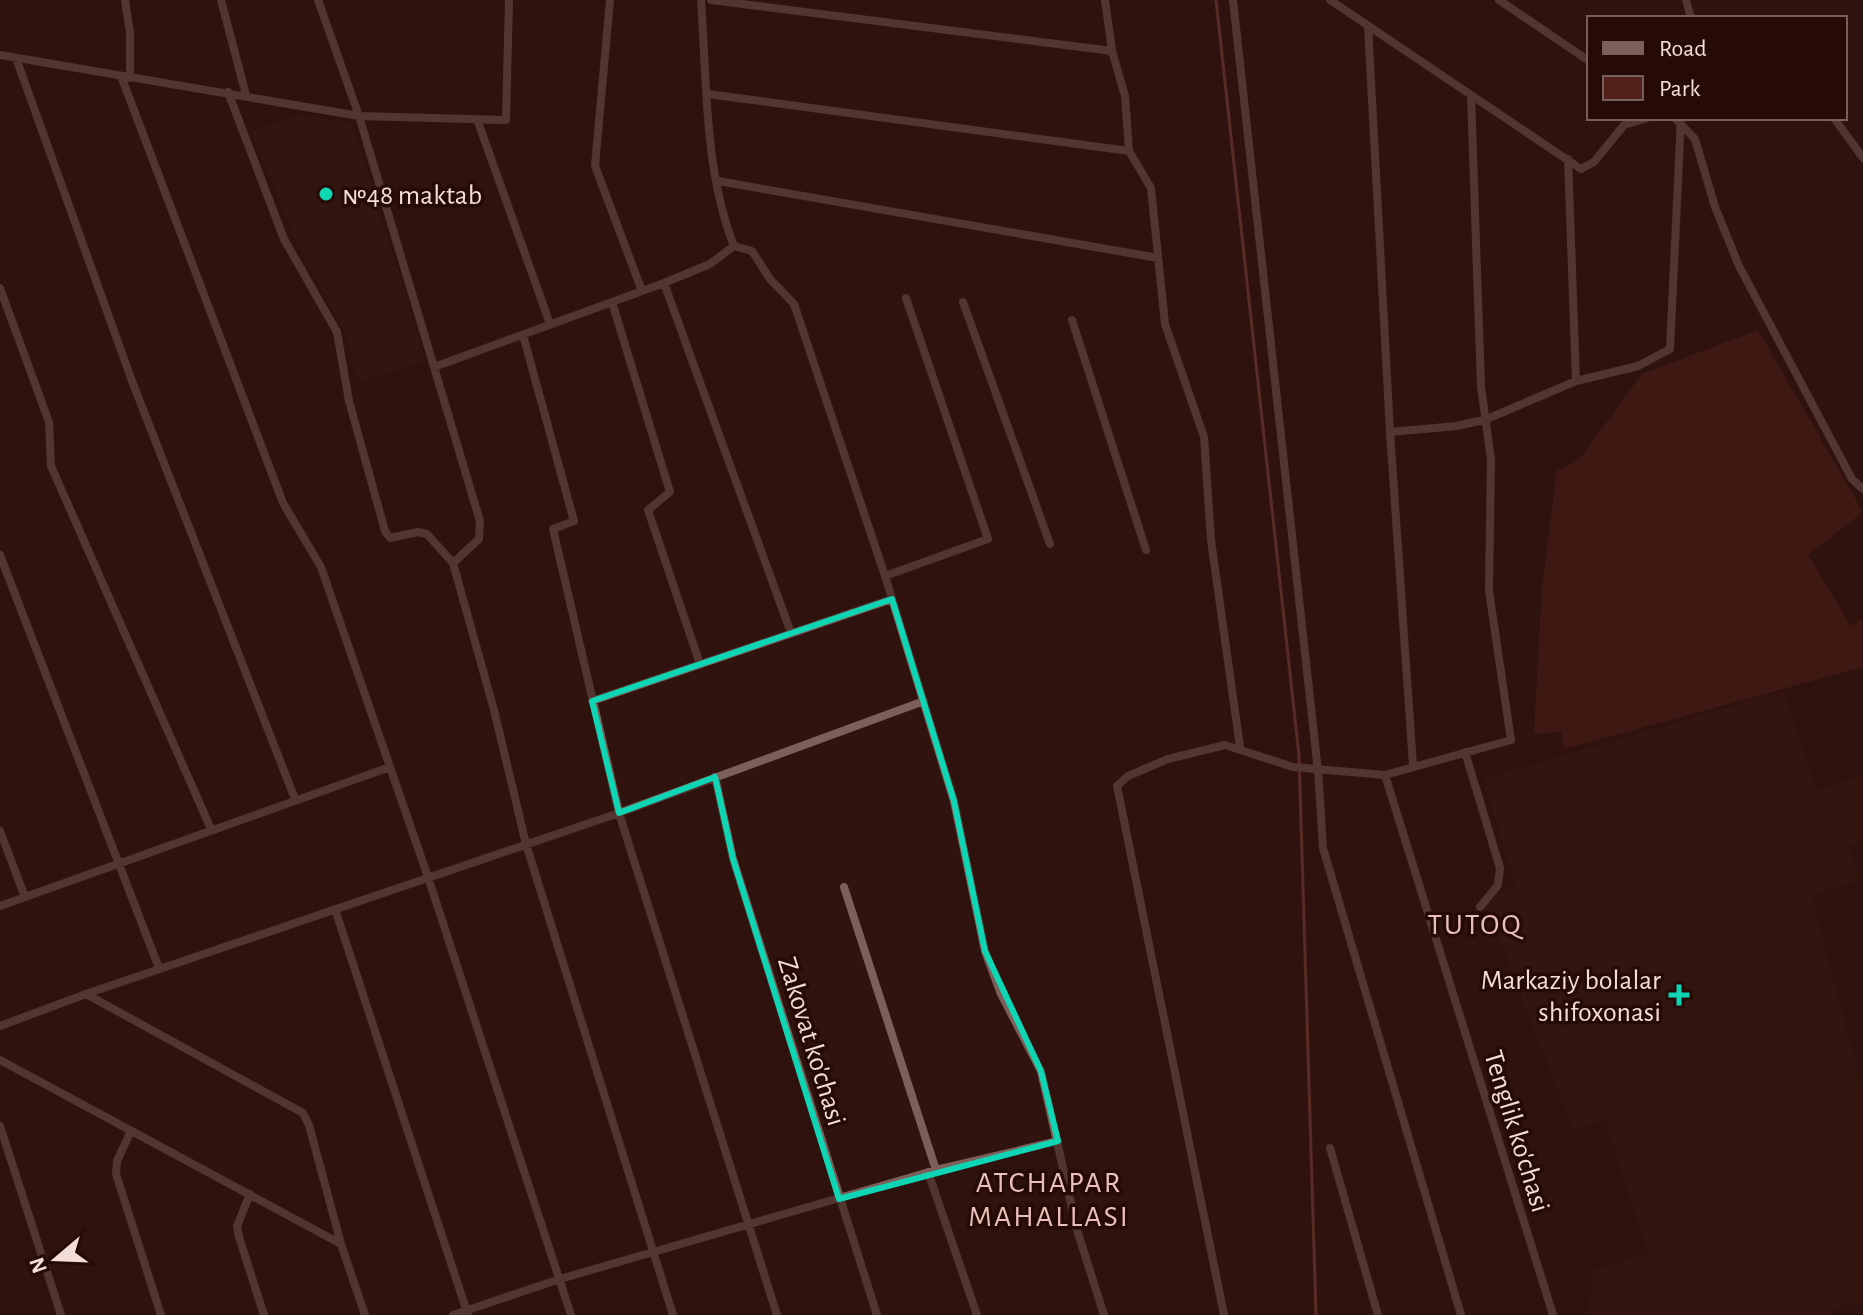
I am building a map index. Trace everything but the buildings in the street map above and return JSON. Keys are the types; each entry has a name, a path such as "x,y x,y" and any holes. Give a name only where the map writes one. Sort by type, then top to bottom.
{"street":[{"path":"125,0 130,33 125,77 283,503 321,567 428,877 571,1315"},
{"path":"221,0 246,95"},
{"path":"318,0 359,116 480,521 479,539 453,563"},
{"path":"0,55 359,116 506,120 509,0"},
{"path":"610,0 595,166 642,291"},
{"path":"701,0 710,138 724,219 734,246"},
{"path":"711,0 1112,51"},
{"path":"1105,0 1112,51 1125,96 1129,151 1151,188 1165,324 1204,437 1211,540 1240,747"},
{"path":"1233,0 1323,848 1461,1315"},
{"path":"1330,0 1581,169 1594,162 1624,125 1640,120"},
{"path":"1499,0 1587,60"},
{"path":"1368,26 1390,432 1413,765"},
{"path":"16,58 132,381 295,799"},
{"path":"228,92 284,239 337,332 349,401 385,531 390,538 397,539 418,532 427,534 453,563 494,710 526,844 673,1315"},
{"path":"708,94 1129,151"},
{"path":"1224,1315 1117,786 1128,776 1168,759 1225,745 1240,747 1293,767 1385,775 1511,740 1489,591 1491,459 1481,387 1471,95"},
{"path":"477,119 550,324"},
{"path":"1390,432 1457,426 1487,419 1576,381 1638,366 1670,349 1679,120"},
{"path":"1680,120 1695,139 1715,207 1739,266 1804,382 1852,479 1863,489"},
{"path":"1835,120 1863,158"},
{"path":"1568,159 1576,381"},
{"path":"718,181 1158,258"},
{"path":"434,367 664,283 710,264 734,246"},
{"path":"734,246 752,251 770,279 794,304 885,576 954,801 985,951 1001,994 1041,1071 1077,1230 1104,1315"},
{"path":"664,283 791,633"},
{"path":"0,288 49,422 51,466 211,829"},
{"path":"885,576 988,539 906,298"},
{"path":"612,302 670,492 648,510 700,664"},
{"path":"963,302 1050,544"},
{"path":"1072,320 1146,550"},
{"path":"523,335 574,521 553,529 619,813 777,1315"},
{"path":"0,555 159,968"},
{"path":"592,701 892,599"},
{"path":"0,1026 159,968 619,813 924,701"},
{"path":"1465,752 1500,868 1498,885 1480,907"},
{"path":"0,906 390,767"},
{"name":"Tenglik ko'chasi","path":"1385,775 1553,1315"},
{"name":"Zakovat ko'chasi","path":"715,777 733,859 877,1315"},
{"path":"0,831 25,897"},
{"path":"844,887 977,1315"},
{"path":"335,909 468,1313"},
{"path":"86,994 303,1113 365,1315"},
{"path":"0,1060 130,1133 341,1244"},
{"path":"0,1126 61,1315"},
{"path":"130,1133 117,1161 116,1174 161,1315"},
{"path":"453,1315 468,1313 560,1279 932,1171 1058,1141"},
{"path":"1330,1148 1378,1315"},
{"path":"250,1194 237,1226 264,1315"}],"highlighted area":[{"path":"892,599 954,801 985,951 1041,1071 1058,1141 839,1199 733,859 715,777 619,813 592,701"}],"shaded area":[{"name":"№48 maktab","path":"296,115 352,123 426,361 356,382 346,334 303,257 251,132"},
{"name":"Markaziy bolalar shifoxonasi","path":"1784,691 1817,790 1863,776 1863,840 1848,846 1859,880 1811,894 1863,1093 1863,1301 1831,1309 1832,1315 1588,1315 1593,1270 1648,1254 1605,1119 1574,1132 1483,897 1516,887 1483,779"}],"green space":[{"path":"1758,330 1863,512 1808,555 1851,626 1862,619 1863,667 1564,749 1561,732 1534,734 1542,589 1557,471 1579,460 1642,374"}],"waterway":[{"path":"1216,0 1299,755 1316,1315"}],"place":[{"name":"№48 maktab","path":"326,194"},
{"name":"Markaziy bolalar shifoxonasi","path":"1679,995"}],"district":[{"name":"TUTOQ","path":"1475,924"},
{"name":"ATCHAPAR MAHALLASI","path":"1049,1199"}]}
